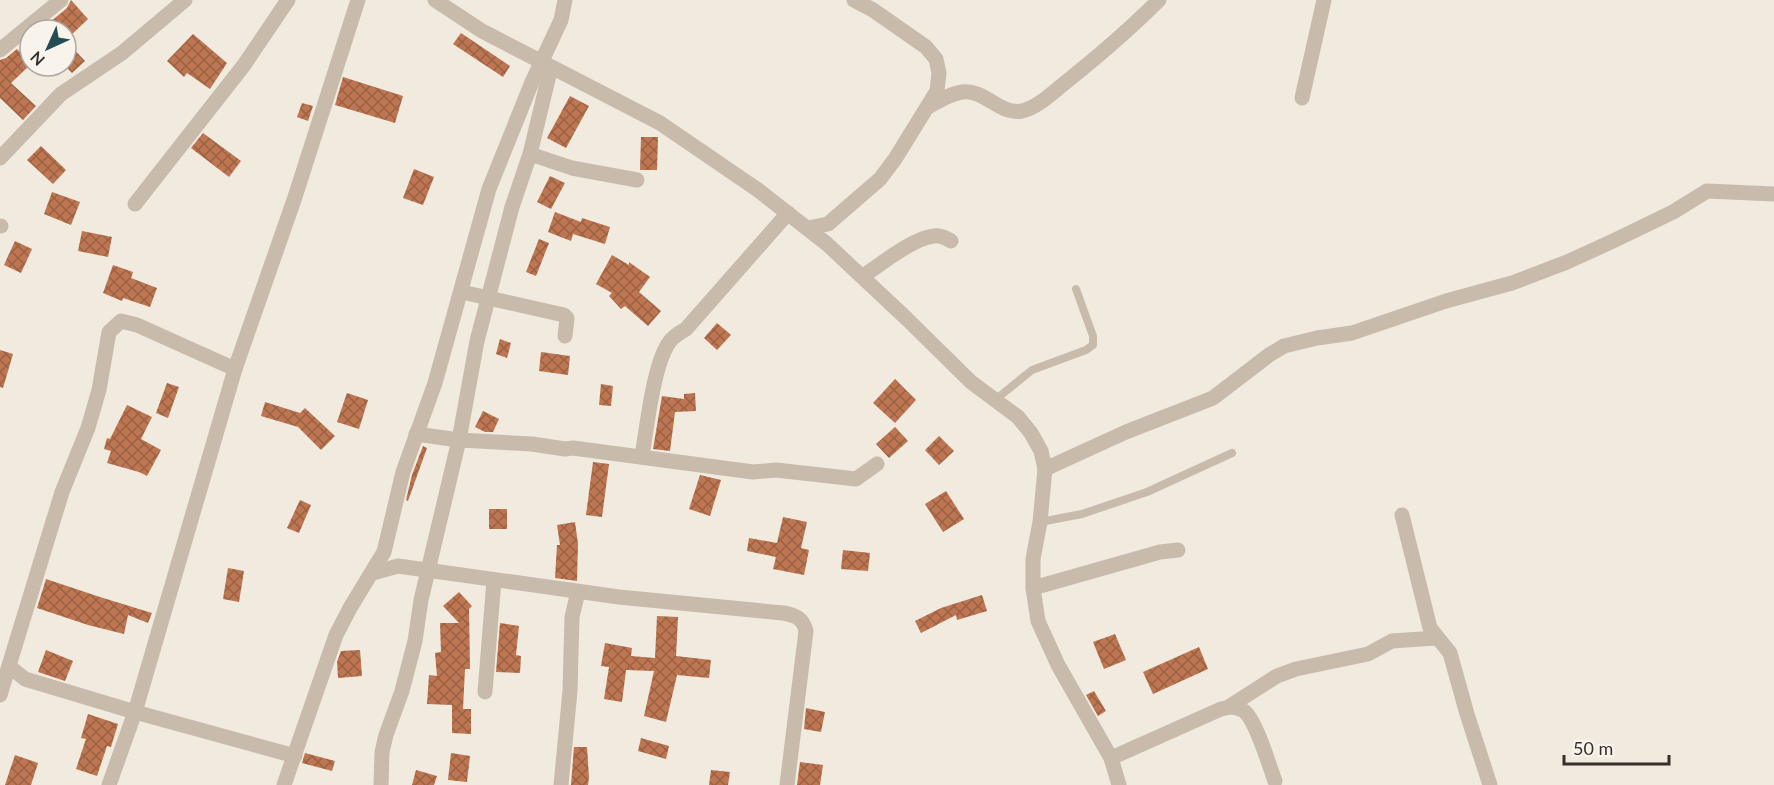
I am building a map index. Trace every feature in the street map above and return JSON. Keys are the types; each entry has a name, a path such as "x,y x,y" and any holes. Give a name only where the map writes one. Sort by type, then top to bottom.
{"street":[{"path":"0,50 61,0"},
{"path":"0,158 61,94 122,53 185,0"},
{"path":"135,204 244,65 288,0"},
{"path":"109,785 135,712 235,369 295,197 358,0"},
{"path":"435,0 482,31 660,123 758,190 808,228 863,276 970,382 1018,417 1031,433 1041,451 1045,469 1040,522 1033,559 1033,588 1038,621 1046,642 1111,758 1119,785"},
{"path":"284,785 336,635 384,552 395,501 435,383 489,189 546,65 565,0"},
{"path":"808,228 828,224 880,179 937,91 939,73 936,59 926,47 854,0"},
{"path":"928,107 948,95 964,91 979,94 1011,111 1024,110 1042,100 1105,52 1159,0"},
{"path":"1302,99 1324,0"},
{"path":"381,785 382,752 411,659 427,570 440,525 459,440 477,340 512,207 530,154 546,65"},
{"path":"530,154 590,172 637,180"},
{"path":"1045,469 1126,432 1213,398 1284,346 1352,333 1446,301 1512,283 1613,241 1673,212 1707,191 1774,194"},
{"path":"642,456 658,371 668,345 674,336 686,329 788,213"},
{"path":"827,244 828,224"},
{"path":"863,276 902,249 928,237 935,235 951,241"},
{"path":"462,292 564,315 567,318 565,336"},
{"path":"1,691 62,492 91,418 99,390 109,332 121,321 137,325 235,369"},
{"path":"416,434 459,440 514,442 573,448 753,472 776,470 856,480 877,464"},
{"path":"1402,515 1430,628 1450,653 1490,785"},
{"path":"1033,588 1160,552 1178,550"},
{"path":"384,552 398,566"},
{"path":"373,573 398,566 578,592 783,613 800,619 806,631 787,785"},
{"path":"485,692 494,580"},
{"path":"561,785 570,692 572,617 578,592"},
{"path":"1111,758 1230,706 1277,676 1296,669 1368,654 1392,641 1436,638"},
{"path":"9,667 25,679 295,756"},
{"path":"1,691 25,679"},
{"path":"1230,706 1246,712 1256,730 1275,781"}],"lane":[{"path":"994,401 1032,370 1086,350 1093,345 1093,336 1076,289"},
{"path":"1040,522 1082,514 1147,492 1232,453"}],"building":[{"path":"71,0 88,19 78,29 78,18 55,18 67,8"},
{"path":"461,33 510,66 503,77 453,44"},
{"path":"193,34 227,63 210,89 187,73 184,77 167,61"},
{"path":"18,50 18,76 11,83 36,106 23,120 0,98 0,60"},
{"path":"78,54 85,61 78,67"},
{"path":"343,77 403,96 395,123 335,105"},
{"path":"570,96 589,106 566,148 547,138"},
{"path":"302,103 313,106 308,121 297,117"},
{"path":"203,133 241,161 229,177 191,148"},
{"path":"641,137 658,137 657,170 640,170"},
{"path":"41,146 66,170 53,184 27,160"},
{"path":"414,169 434,177 423,205 403,198"},
{"path":"550,176 565,183 551,209 537,202"},
{"path":"52,192 80,202 71,225 44,214"},
{"path":"555,212 581,222 582,218 610,227 605,244 573,234 571,241 548,232"},
{"path":"82,231 112,237 108,257 78,251"},
{"path":"539,239 549,243 536,276 526,272"},
{"path":"15,241 32,249 21,273 4,265"},
{"path":"612,255 629,265 629,262 650,277 639,292 661,311 648,326 625,306 621,309 609,296 612,293 596,284"},
{"path":"113,265 133,272 131,278 157,288 150,307 123,298 122,301 103,293"},
{"path":"717,323 731,335 717,350 704,338"},
{"path":"500,339 511,343 507,358 496,354"},
{"path":"0,350 13,354 3,388 0,387"},
{"path":"541,352 570,356 568,375 539,371"},
{"path":"895,379 916,400 895,423 873,403"},
{"path":"167,383 179,387 168,418 156,413"},
{"path":"601,384 613,386 611,406 599,405"},
{"path":"347,393 368,400 359,429 337,422"},
{"path":"695,393 696,411 675,412 670,451 653,449 662,396 684,399 684,394"},
{"path":"265,402 300,413 305,408 335,436 321,450 298,427 261,416"},
{"path":"127,405 152,417 141,439 161,450 147,476 107,463 111,451 104,449 107,438 110,439"},
{"path":"483,411 499,419 493,432 485,432 475,427"},
{"path":"895,427 908,441 889,458 876,444"},
{"path":"939,436 954,451 939,465 925,450"},
{"path":"423,446 427,448 408,501 406,500 412,475"},
{"path":"593,462 609,464 602,517 586,515"},
{"path":"700,475 721,480 710,516 689,509"},
{"path":"946,491 964,519 943,532 925,504"},
{"path":"300,500 311,505 299,533 287,528"},
{"path":"489,509 507,509 507,529 489,529"},
{"path":"783,517 807,522 801,548 809,550 804,575 773,569 776,557 747,551 749,538 777,543"},
{"path":"575,522 578,544 577,581 555,578 557,545 560,545 557,525"},
{"path":"843,550 870,553 868,571 841,569"},
{"path":"228,568 244,571 239,602 223,599"},
{"path":"46,579 152,613 148,623 128,615 124,634 88,625 37,608"},
{"path":"459,592 472,606 469,609 470,669 465,669 463,709 471,709 471,734 452,733 452,705 427,704 429,675 437,676 435,653 441,652 440,623 459,623 443,606"},
{"path":"982,595 987,611 957,620 956,615 921,633 915,621 941,608"},
{"path":"657,616 678,617 676,656 711,660 709,678 677,675 666,722 644,716 654,671 626,670 622,702 604,699 609,667 601,666 605,643 632,648 631,656 655,658"},
{"path":"500,623 519,626 516,655 521,656 520,673 496,672"},
{"path":"1115,634 1126,660 1104,669 1093,642"},
{"path":"1199,647 1208,669 1153,694 1143,672"},
{"path":"46,650 73,661 65,681 38,672"},
{"path":"360,650 362,676 338,678 337,662 341,651"},
{"path":"1094,691 1106,711 1098,716 1086,695"},
{"path":"806,708 825,712 821,732 804,729"},
{"path":"88,714 118,724 111,747 107,746 97,776 76,769 86,739 81,738"},
{"path":"641,738 669,746 666,759 638,751"},
{"path":"574,747 587,747 588,785 571,785"},
{"path":"305,753 335,761 332,771 302,763"},
{"path":"451,753 470,756 467,782 448,780"},
{"path":"15,755 38,763 31,785 5,785"},
{"path":"800,762 823,765 820,785 797,785"},
{"path":"416,770 437,776 434,785 412,785"},
{"path":"711,770 730,772 728,785 709,785"}]}
